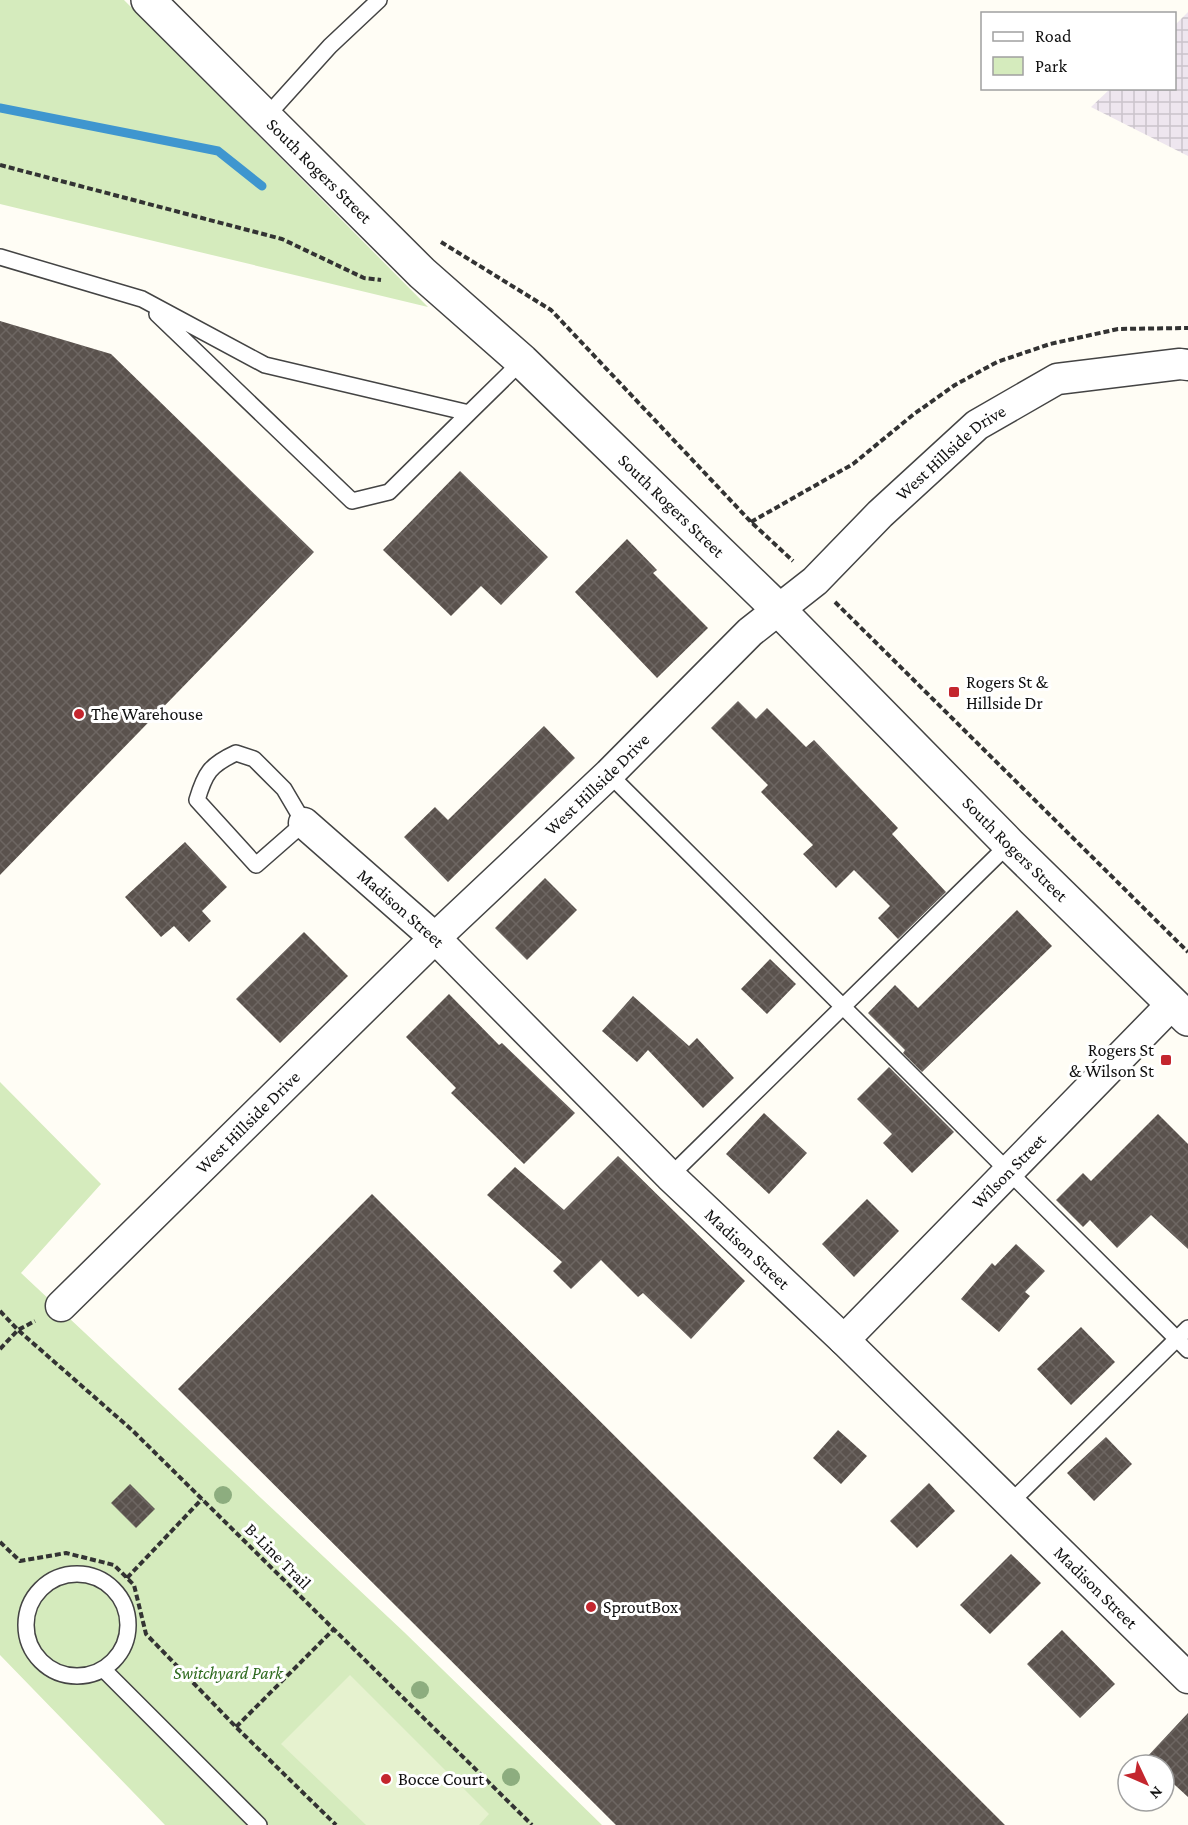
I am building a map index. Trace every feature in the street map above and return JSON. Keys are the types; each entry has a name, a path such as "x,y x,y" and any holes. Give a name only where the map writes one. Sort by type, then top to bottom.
{"street":[{"name":"South Rogers Street","path":"147,0 422,273 522,361 778,609 1009,844 1180,1011"},
{"name":"West Hillside Drive","path":"62,1306 435,938 609,774 750,632 815,581 880,514 977,424 1057,379 1180,364 1188,365"},
{"name":"Madison Street","path":"304,823 435,938 670,1176 844,1340 1010,1503 1183,1663"},
{"name":"Wilson Street","path":"844,1340 1008,1172 1180,1011"}],"lane":[{"path":"265,118 330,46 379,0"},
{"path":"0,257 142,299 265,365 469,413"},
{"path":"142,299 352,501 389,492 522,361"},
{"path":"236,753 254,759 284,789 304,823 256,865 197,800 202,781 218,762 236,753"},
{"path":"609,774 1183,1345"},
{"path":"670,1176 1009,844"},
{"path":"1010,1503 1183,1345 1188,1328"},
{"path":"76,1574 93,1576 108,1584 119,1596 126,1611 128,1628 124,1644 116,1658 103,1669 86,1675 70,1676 53,1671 34,1653 26,1630 27,1613 34,1597 45,1585 60,1577 76,1574"},
{"path":"103,1669 259,1825"}],"path":[{"path":"0,165 282,239 364,278 393,281 422,273"},
{"path":"437,240 551,310 751,522 815,581 1188,952"},
{"name":"B-Line Trail","path":"0,1311 18,1330 132,1430 532,1825"},
{"path":"0,1349 18,1330"},
{"path":"127,1578 202,1499"},
{"path":"0,1542 20,1561 66,1553 114,1565 134,1585 146,1634 336,1825"},
{"path":"236,1727 333,1629"}],"shaded area":[{"path":"1188,12 1188,156 1091,107 1109,90 1176,90 1176,24"}],"green space":[{"path":"0,0 124,0 428,307 0,204"},
{"name":"Switchyard Park","path":"0,1082 101,1184 21,1273 404,1632 602,1825 165,1825 0,1655"},
{"name":"Bocce Court","path":"350,1675 489,1814 479,1825 366,1825 281,1744"}],"building":[{"name":"The Warehouse","path":"0,321 111,354 314,552 0,875"},
{"path":"460,471 548,557 501,605 481,586 451,616 383,550"},
{"path":"627,539 657,570 653,573 708,628 657,678 575,592"},
{"path":"738,701 756,719 767,708 806,747 814,740 898,828 892,834 946,892 898,939 878,918 890,906 854,870 836,888 803,854 813,845 761,792 768,785 711,728"},
{"path":"544,726 575,758 448,882 404,837 435,807 448,820"},
{"path":"185,842 227,887 202,911 211,921 189,942 174,926 161,937 125,897"},
{"path":"545,878 577,910 527,960 495,928"},
{"path":"1017,910 1052,946 922,1072 903,1053 905,1050 868,1013 895,985 918,1008"},
{"path":"304,932 348,976 280,1043 236,999"},
{"path":"770,959 796,984 767,1014 741,989"},
{"path":"449,994 499,1045 502,1043 575,1113 524,1164 451,1093 456,1088 406,1037"},
{"path":"633,996 689,1046 697,1038 734,1078 703,1108 648,1050 637,1062 602,1031"},
{"path":"889,1067 954,1132 912,1173 883,1143 892,1134 857,1099"},
{"path":"764,1113 807,1153 769,1194 726,1154"},
{"path":"1158,1114 1188,1144 1188,1249 1151,1215 1117,1248 1090,1220 1083,1227 1056,1200 1083,1173 1091,1181"},
{"path":"618,1156 745,1281 691,1339 643,1293 638,1297 601,1260 571,1289 553,1271 562,1262 487,1195 515,1167 564,1210"},
{"name":"SproutBox","path":"372,1194 1005,1825 616,1825 178,1389"},
{"path":"867,1199 899,1231 854,1277 822,1244"},
{"path":"1016,1244 1045,1271 1025,1292 1030,1296 999,1332 961,1299 992,1263 995,1266"},
{"path":"1081,1327 1115,1362 1071,1405 1037,1369"},
{"path":"838,1430 867,1456 841,1484 813,1458"},
{"path":"1106,1437 1132,1464 1094,1501 1067,1473"},
{"path":"929,1483 955,1511 917,1548 890,1521"},
{"path":"130,1484 155,1509 136,1528 111,1503"},
{"path":"1011,1554 1041,1583 990,1634 960,1605"},
{"path":"1062,1630 1115,1684 1080,1718 1027,1664"},
{"path":"1188,1713 1188,1797 1176,1786 1176,1753 1151,1753"}],"waterway":[{"path":"0,108 218,151 262,186"}],"place":[{"name":"Rogers St & Hillside Dr","path":"954,692"},
{"name":"The Warehouse","path":"79,714"},
{"name":"Rogers St & Wilson St","path":"1166,1060"},
{"name":"SproutBox","path":"591,1607"},
{"name":"Bocce Court","path":"386,1779"}]}
